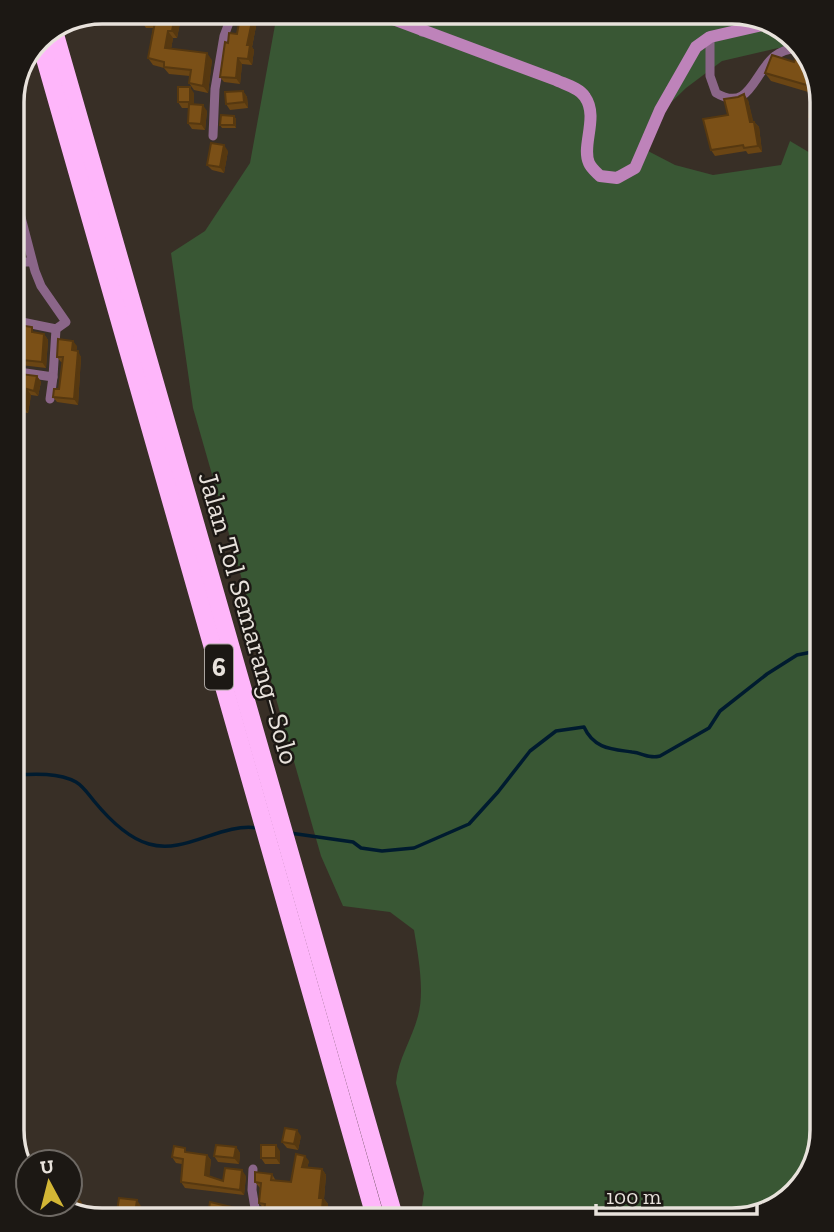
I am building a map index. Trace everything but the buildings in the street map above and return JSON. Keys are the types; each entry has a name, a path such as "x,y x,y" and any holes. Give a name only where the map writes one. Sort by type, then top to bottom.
{"highway":[{"name":"Jalan Tol Semarang–Solo","path":"56,40 129,329 372,1207"},
{"name":"Jalan Tol Semarang–Solo","path":"43,52 332,999 391,1207"}],"street":[{"path":"213,136 215,89 228,24"},
{"path":"409,24 422,32 518,66 580,92 586,97 591,125 588,162 600,176 617,178 635,168 660,110 690,54 710,37 751,28"},
{"path":"422,32 423,25"},
{"path":"710,37 710,76 716,93 722,97 747,93 767,61 788,48"},
{"path":"25,234 41,286 66,321 56,329 50,399"},
{"path":"25,262 32,262"},
{"path":"25,323 56,329"},
{"path":"25,374 53,377"},
{"path":"253,1169 255,1207"}],"green space":[{"path":"275,25 736,25 770,35 789,49 778,48 722,61 686,88 655,118 648,151 675,165 713,175 781,165 790,141 810,153 810,1129 804,1159 793,1177 787,1185 761,1202 731,1208 422,1208 424,1193 396,1083 399,1066 420,1006 420,973 414,930 390,912 343,906 321,856 193,408 171,253 205,231 250,163"}],"waterway":[{"path":"290,833 353,842 361,848 382,851 414,848 469,824 530,751 556,731 584,727 593,740 604,747 660,756 709,728 720,711 767,674 797,655 810,652"},
{"path":"24,774 53,775 76,782 118,827 149,844 176,845 244,827 258,828"}]}
